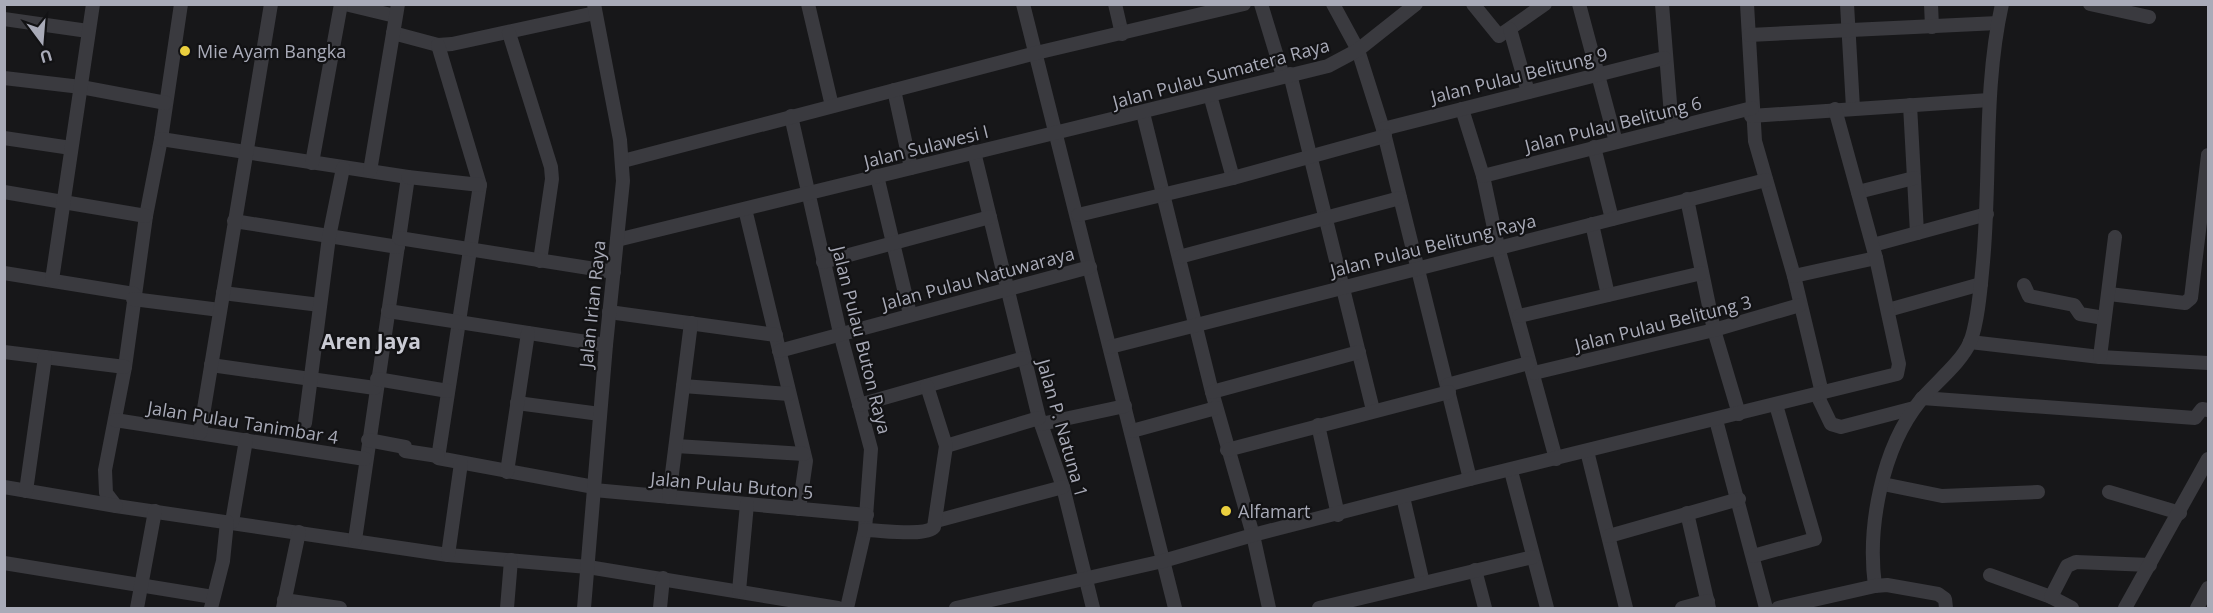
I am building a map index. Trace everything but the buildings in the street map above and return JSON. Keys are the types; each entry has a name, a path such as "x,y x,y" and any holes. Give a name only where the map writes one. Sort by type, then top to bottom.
{"street":[{"path":"52,280 93,4"},
{"path":"116,506 110,501 104,482 125,367 146,216 166,103 180,4"},
{"path":"200,433 271,4"},
{"path":"312,163 343,4 397,10 370,171"},
{"path":"808,4 832,106"},
{"path":"1023,4 1054,133 1078,215 1175,609"},
{"path":"1115,4 1122,34"},
{"path":"623,161 1036,53 1122,34 1193,10 1244,4"},
{"path":"1261,4 1312,156 1373,410"},
{"path":"1333,4 1358,50 1384,132 1470,479"},
{"name":"Jalan Pulau Sumatera Raya","path":"1054,133 1328,66 1358,50 1416,4"},
{"path":"1473,4 1504,33 1528,92"},
{"path":"1504,33 1545,4"},
{"path":"1579,4 1616,142"},
{"path":"1662,4 1671,128"},
{"path":"1747,4 1755,141 1794,276 1820,394 1831,424 1841,427 1918,403 2195,418 2202,409 2208,410"},
{"path":"1847,4 1853,108"},
{"path":"1930,4 1932,27"},
{"path":"1875,586 1872,542 1891,451 1918,403 1970,342 1981,284 1987,214 1989,100 2002,4"},
{"path":"2090,4 2111,6 2149,17"},
{"path":"393,33 438,45 509,33 594,9"},
{"name":"Jalan Irian Raya","path":"584,609 623,161 594,9"},
{"path":"4,19 88,31"},
{"path":"1749,35 1998,23"},
{"path":"509,33 551,167 552,179 540,261"},
{"path":"438,45 480,185 438,457"},
{"name":"Jalan Pulau Belitung 9","path":"1078,215 1233,178 1462,109 1665,57"},
{"path":"4,78 81,87 166,103"},
{"path":"894,90 910,168"},
{"path":"1210,95 1233,178"},
{"name":"Jalan Pulau Belitung 6","path":"1483,176 1671,128 1752,112 1989,100"},
{"path":"1910,105 1917,233"},
{"path":"1462,109 1483,176 1498,247 1519,316 1556,459"},
{"path":"956,609 1163,561 1403,496 1897,374 1899,368 1875,251 1834,109"},
{"path":"1143,113 1216,408 1253,535 1269,609"},
{"name":"Jalan Pulau Buton Raya","path":"791,116 840,333 871,448 865,530 847,609"},
{"name":"Jalan Sulawesi I","path":"617,240 1054,133"},
{"path":"4,138 71,148"},
{"path":"160,139 343,168 480,185"},
{"path":"1594,147 1612,219"},
{"name":"Jalan P. Natuna 1","path":"974,152 1040,421 1063,487 1093,609"},
{"path":"2109,294 2185,303 2194,291 2208,155"},
{"path":"305,423 328,237 343,168"},
{"path":"877,176 909,314"},
{"path":"355,540 365,459 408,177"},
{"path":"1858,192 1914,178"},
{"name":"Jalan Pulau Belitung Raya","path":"1110,347 1766,180"},
{"path":"4,192 146,216"},
{"path":"1179,257 1400,198"},
{"path":"1687,199 1714,330 1739,414"},
{"path":"745,209 804,454 799,509"},
{"path":"1794,276 1875,251 1917,233 1987,214"},
{"path":"823,262 990,217"},
{"path":"234,221 328,237 469,250 614,272"},
{"path":"1592,224 1608,295"},
{"path":"2100,357 2115,237"},
{"name":"Jalan Pulau Natuwaraya","path":"779,351 909,314 1090,267"},
{"path":"4,273 220,310"},
{"path":"1519,316 1702,273"},
{"path":"1888,310 1981,284"},
{"path":"2024,285 2029,296 2074,305 2079,313 2104,318"},
{"path":"2194,291 2208,293"},
{"path":"223,292 320,305"},
{"name":"Jalan Pulau Belitung 3","path":"1227,450 1448,389 1532,368 1714,330 1800,305"},
{"path":"388,311 606,345"},
{"path":"609,312 776,335"},
{"path":"669,497 691,323"},
{"path":"507,472 528,333"},
{"path":"1970,342 2100,357 2208,363"},
{"path":"4,352 125,367"},
{"path":"1212,392 1359,352"},
{"path":"26,491 45,357"},
{"path":"859,405 1024,358"},
{"path":"211,364 311,378 448,391"},
{"path":"683,386 789,394"},
{"path":"865,530 927,532 933,529 946,446 927,386"},
{"path":"517,403 600,414"},
{"path":"1753,556 1815,539 1776,405"},
{"path":"946,446 1040,421 1125,406"},
{"path":"1132,431 1216,408"},
{"name":"Jalan Pulau Tanimbar 4","path":"115,420 365,459"},
{"path":"1716,420 1766,609"},
{"path":"1318,425 1338,515"},
{"path":"4,563 141,585 212,603 225,550 246,440"},
{"name":"Jalan Pulau Buton 5","path":"368,440 405,447 405,451 594,489 867,515"},
{"path":"676,446 804,454"},
{"path":"1587,451 1626,609"},
{"path":"2124,609 2180,513 2208,459"},
{"path":"448,555 461,463"},
{"path":"1511,471 1547,609"},
{"path":"1883,484 1942,496 2038,492"},
{"path":"4,487 116,506 448,555 588,567 838,609"},
{"path":"936,521 1063,487"},
{"path":"2109,492 2180,513"},
{"path":"1403,496 1423,583"},
{"path":"1609,536 1738,499"},
{"path":"739,591 747,504"},
{"path":"137,609 155,511"},
{"path":"1682,609 1708,605 1687,513"},
{"path":"299,532 283,604 340,609"},
{"path":"1326,608 1533,556"},
{"path":"507,609 511,560"},
{"path":"2051,597 2067,566 2076,561 2150,565"},
{"path":"1475,570 1485,609"},
{"path":"1990,575 2051,597 2072,609"},
{"path":"660,609 663,578"},
{"path":"1778,609 1887,585 1938,594 1944,598 1946,609"},
{"path":"2196,609 2208,588"}],"place":[{"name":"Mie Ayam Bangka","path":"185,51"},
{"name":"Alfamart","path":"1226,511"}],"district":[{"name":"Aren Jaya","path":"371,341"}]}
